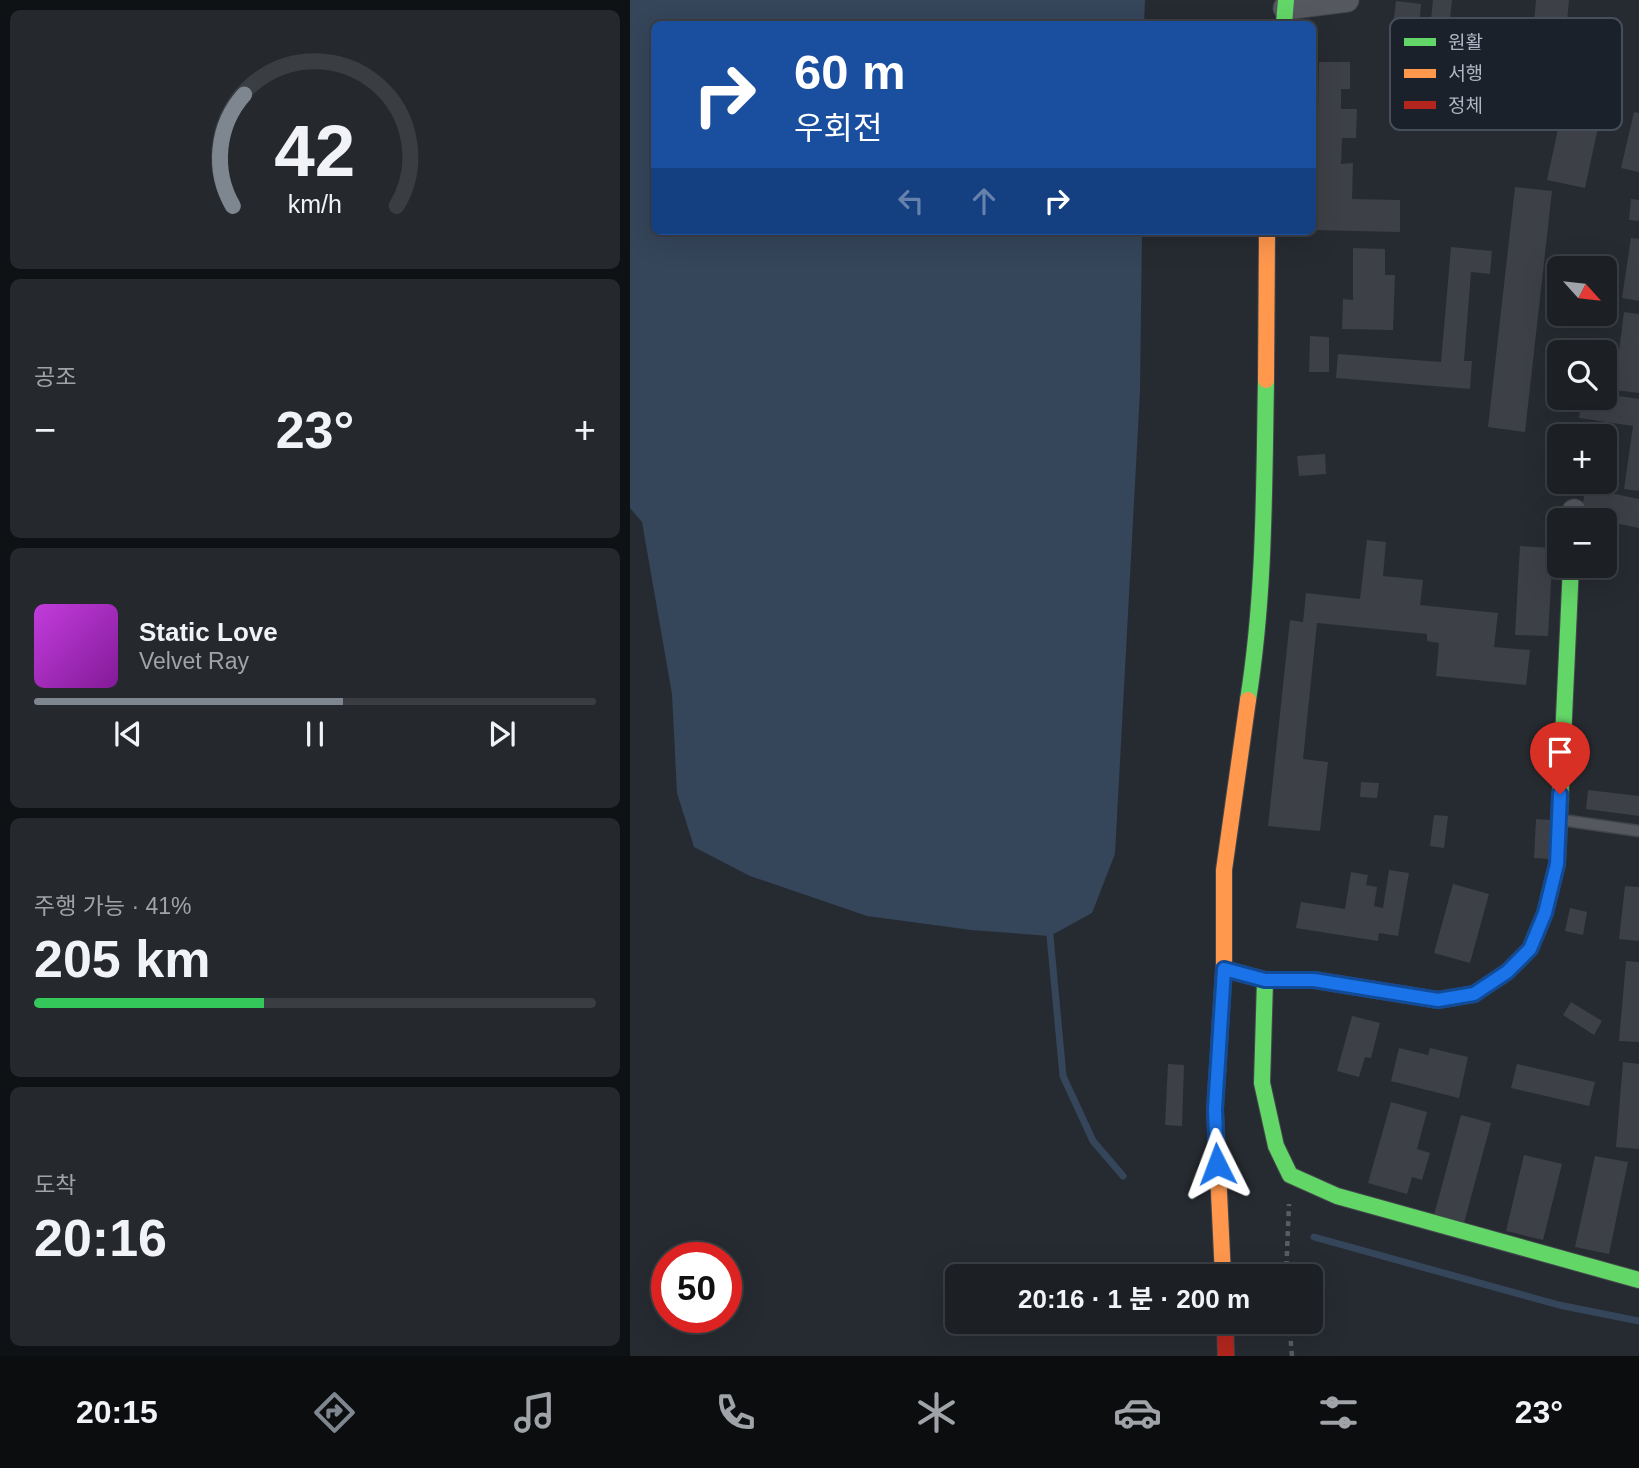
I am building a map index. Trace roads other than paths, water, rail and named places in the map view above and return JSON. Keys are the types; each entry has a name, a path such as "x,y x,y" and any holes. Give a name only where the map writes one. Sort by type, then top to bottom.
{"street":[{"path":"1285,11 1347,0"},
{"path":"1222,1264 1215,1109 1224,969 1224,870 1257,646 1264,537 1267,235"},
{"path":"1224,969 1265,980 1314,980 1438,1000 1474,994 1507,972 1530,949 1545,913 1557,864 1570,578"},
{"path":"1265,980 1262,1083 1276,1146 1290,1175 1337,1196 1639,1280"},
{"path":"1225,1334 1226,1356"}],"lane":[{"path":"1559,819 1639,831"}],"water":[{"path":"630,0 1145,0 1144,21 651,21 651,235 1142,235 1140,391 1115,854 1092,913 1050,936 971,930 867,916 750,876 694,847 677,793 672,694 642,522 630,508"}],"waterway":[{"path":"1050,936 1063,1076 1093,1141 1123,1176"},
{"path":"1314,1237 1559,1305 1639,1321"}]}
